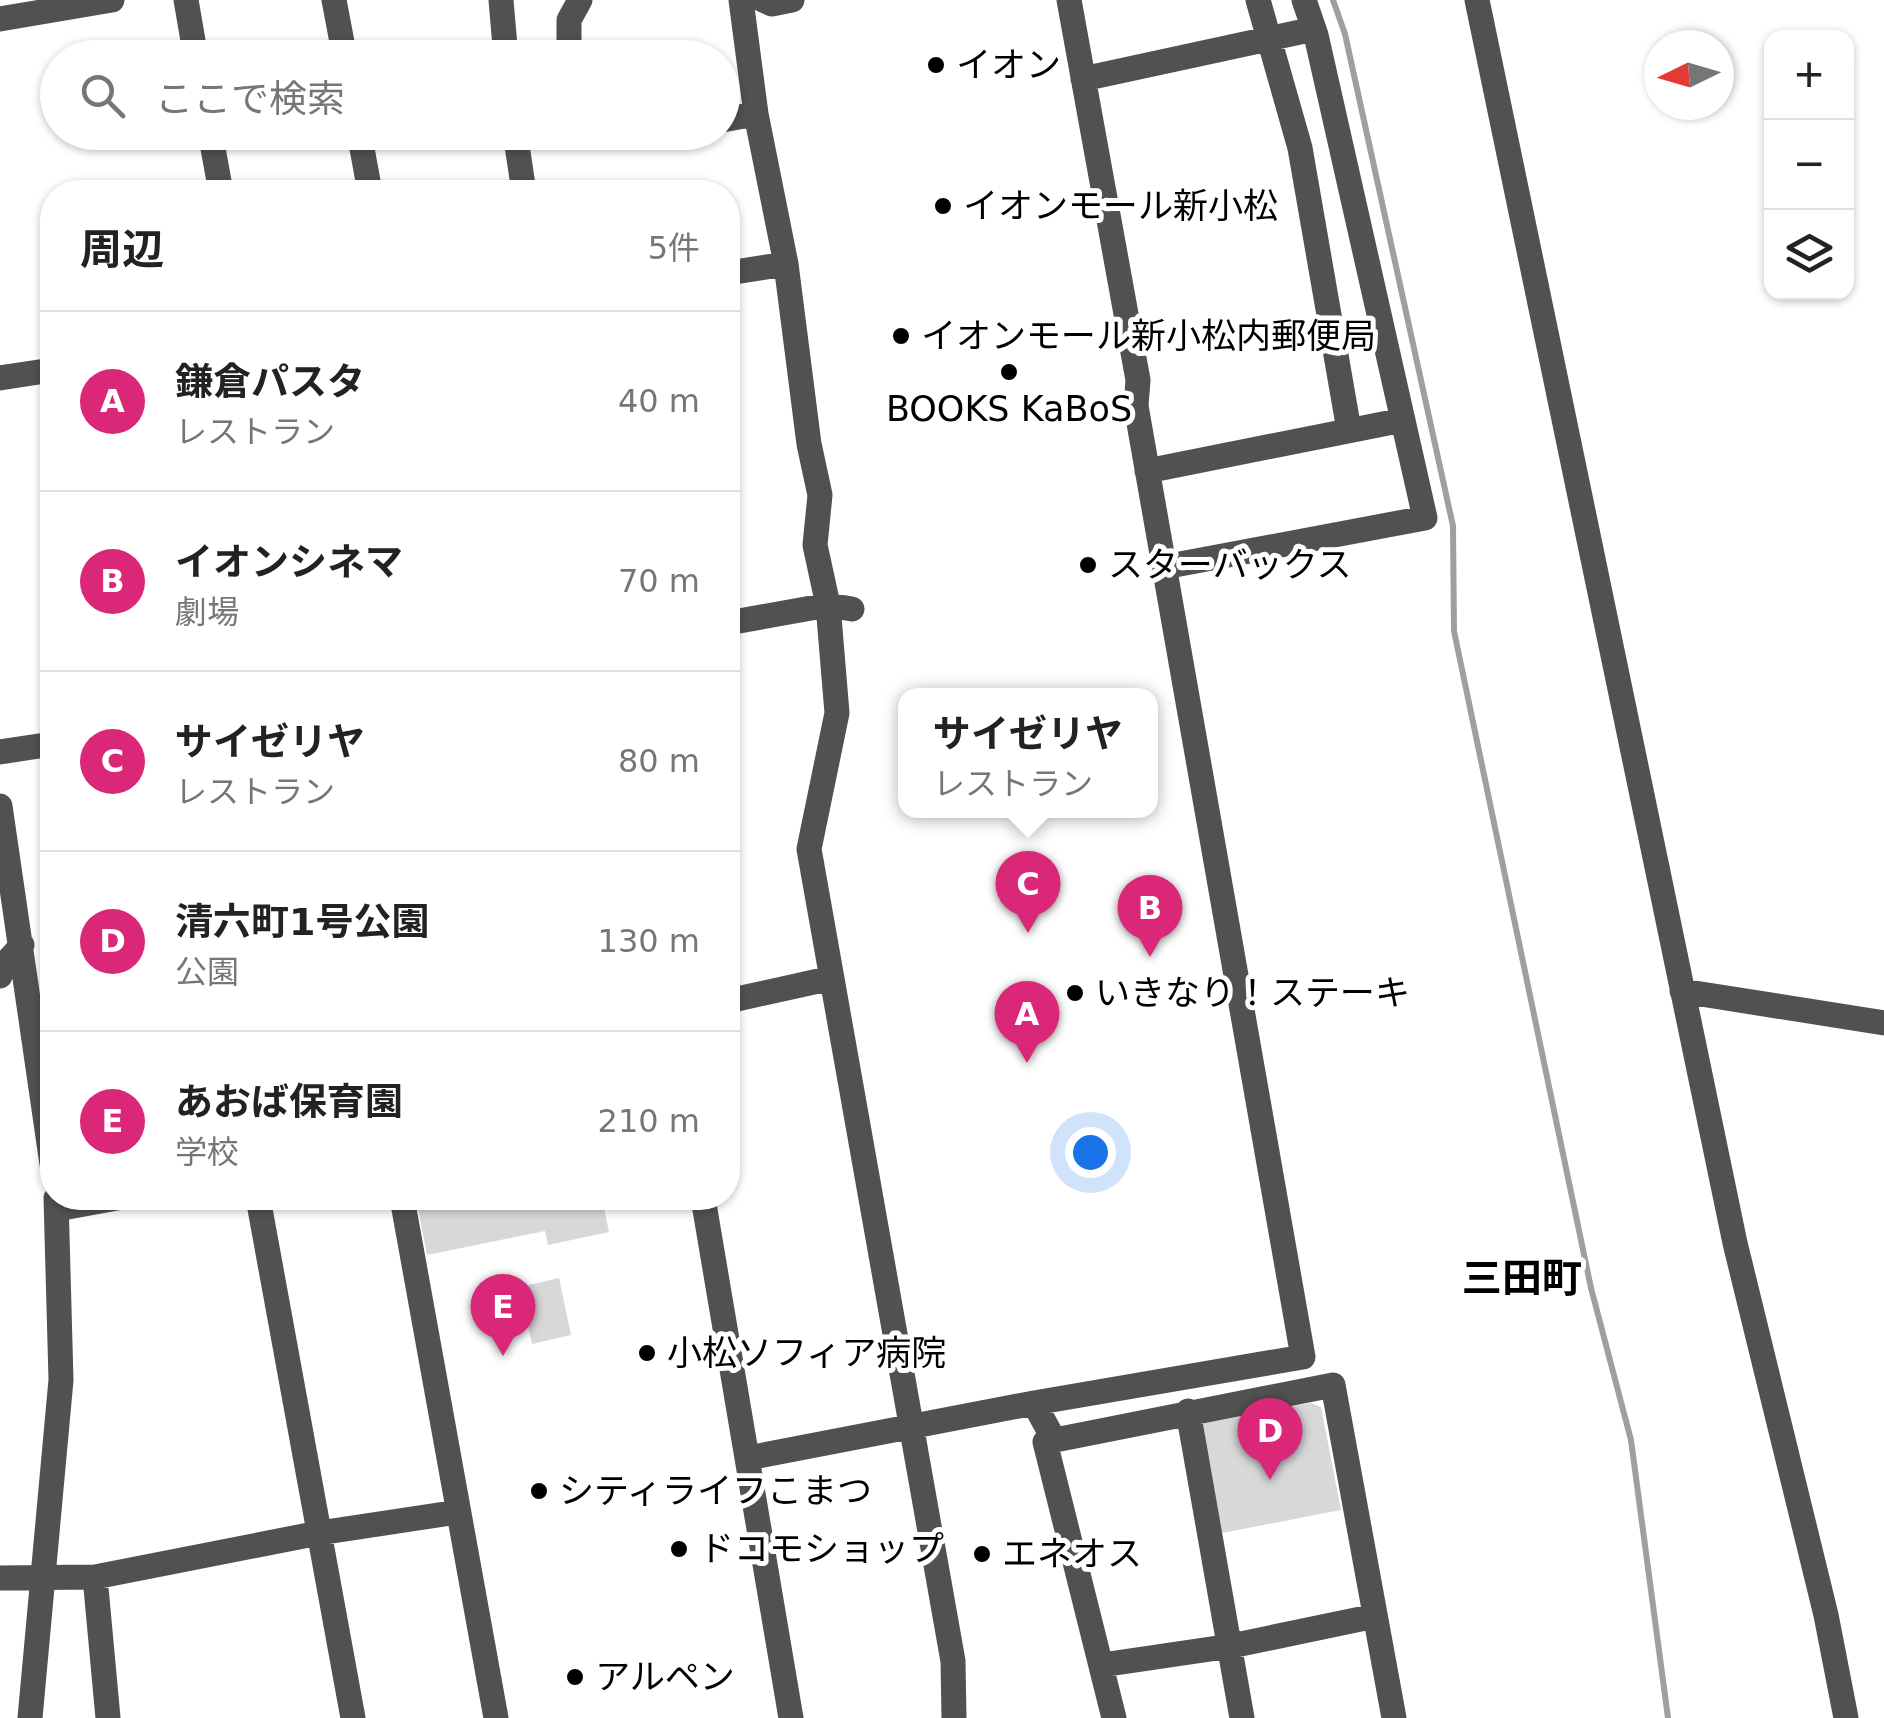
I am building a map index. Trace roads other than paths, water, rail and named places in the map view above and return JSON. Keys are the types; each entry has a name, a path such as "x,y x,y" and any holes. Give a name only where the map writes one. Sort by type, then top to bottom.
{"street":[{"path":"0,19 43,6 112,0"},
{"path":"186,0 193,40"},
{"path":"334,0 342,40"},
{"path":"501,0 504,40"},
{"path":"569,40 569,20 580,0"},
{"path":"741,0 756,114 786,264 808,444 820,495 816,544 840,607 837,714 809,849 954,1661 954,1718"},
{"path":"764,0 772,4 792,0"},
{"path":"748,1458 1303,1357 1136,406 1138,380 1069,0"},
{"path":"1258,0 1300,148 1349,430"},
{"path":"1164,567 1426,518 1314,29 1304,0"},
{"path":"1477,0 1734,1244 1826,1616 1846,1718"},
{"path":"1083,79 1314,29"},
{"path":"740,117 756,114"},
{"path":"213,150 219,180"},
{"path":"362,150 368,180"},
{"path":"517,150 522,180"},
{"path":"740,272 786,264"},
{"path":"0,378 40,372"},
{"path":"1147,471 1403,420"},
{"path":"740,620 840,607"},
{"path":"0,752 40,746"},
{"path":"0,806 40,1076"},
{"path":"0,976 22,944"},
{"path":"740,998 832,978"},
{"path":"1682,991 1884,1023"},
{"path":"30,1718 61,1380 56,1210"},
{"path":"260,1210 353,1718"},
{"path":"404,1210 496,1718"},
{"path":"705,1210 791,1718"},
{"path":"1114,1718 1044,1442 1333,1385 1394,1718"},
{"path":"1034,1403 1054,1440"},
{"path":"1188,1412 1242,1718"},
{"path":"0,1578 95,1577 319,1533 458,1512"},
{"path":"95,1577 108,1718"},
{"path":"1102,1665 1231,1646 1375,1616"}],"waterway":[{"path":"1333,0 1345,34 1453,526 1454,631 1591,1288 1631,1440 1668,1718"}],"place":[{"name":"イオン","path":"936,65"},
{"name":"イオンモール新小松","path":"943,206"},
{"name":"イオンモール新小松内郵便局","path":"901,336"},
{"name":"BOOKS KaBoS","path":"1009,372"},
{"name":"スターバックス","path":"1088,565"},
{"name":"サイゼリヤ","path":"1028,933"},
{"name":"イオンシネマ","path":"1150,957"},
{"name":"いきなり！ステーキ","path":"1075,993"},
{"name":"鎌倉パスタ","path":"1027,1063"},
{"name":"小松ソフィア病院","path":"647,1353"},
{"name":"あおば保育園","path":"503,1356"},
{"name":"清六町1号公園","path":"1270,1480"},
{"name":"シティライフこまつ","path":"539,1491"},
{"name":"ドコモショップ","path":"679,1549"},
{"name":"エネオス","path":"982,1554"},
{"name":"アルペン","path":"575,1677"}],"district":[{"name":"三田町","path":"1522,1278"}]}
